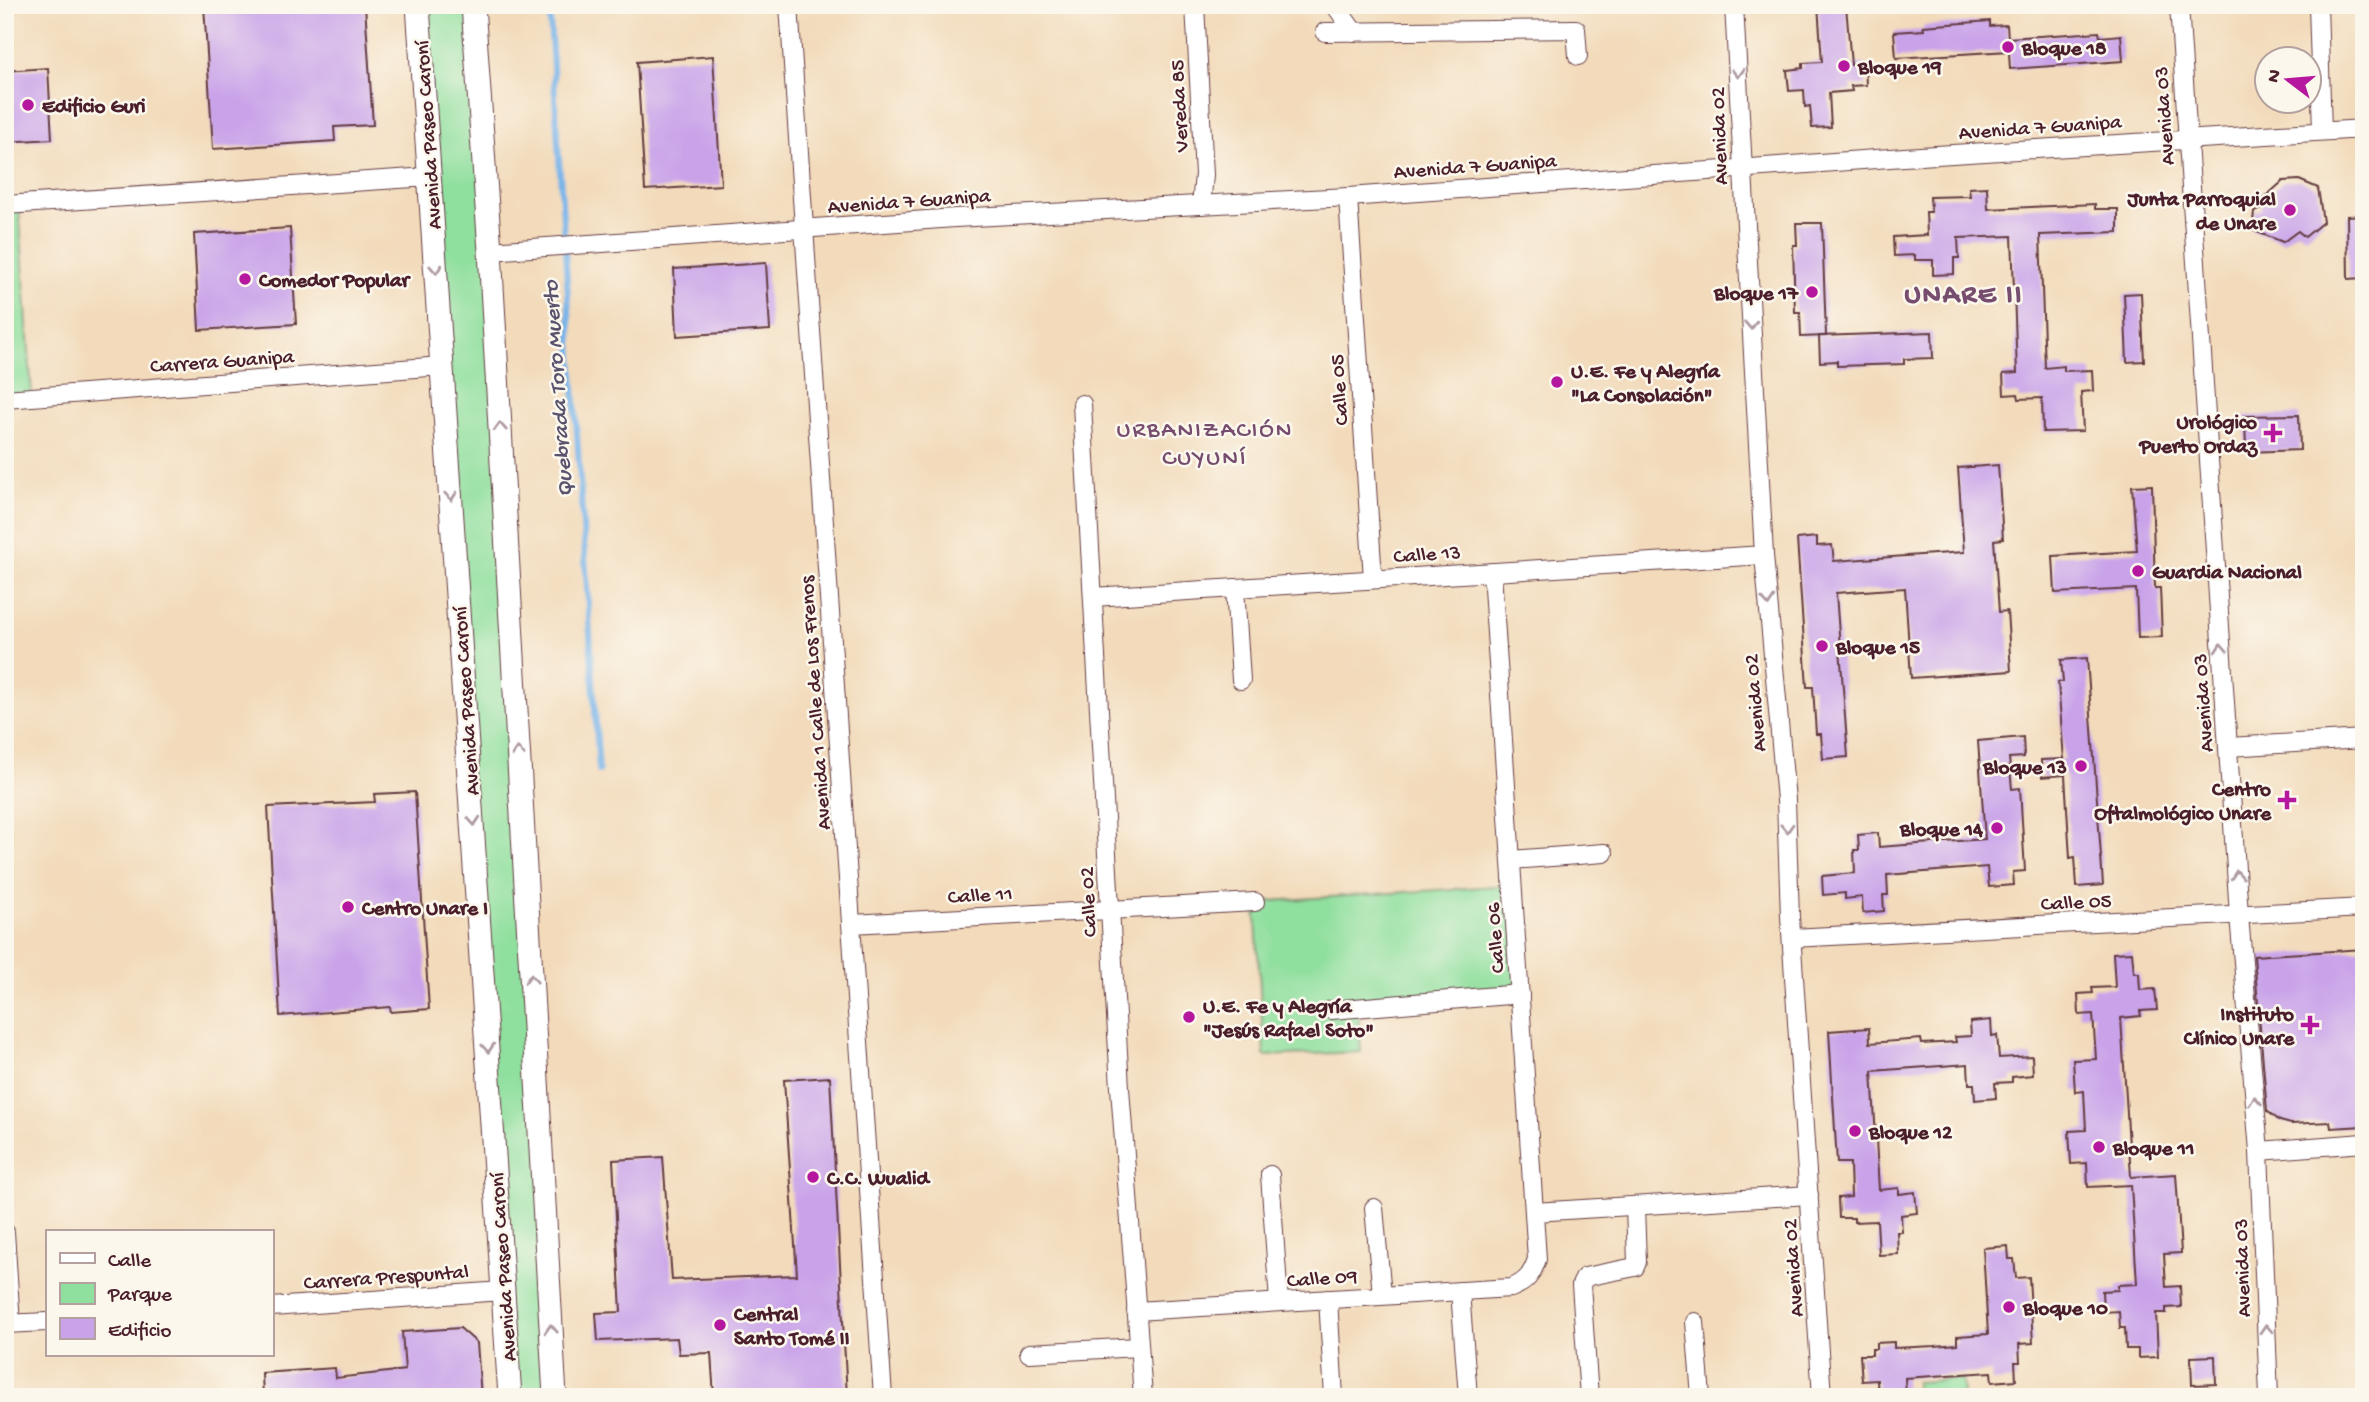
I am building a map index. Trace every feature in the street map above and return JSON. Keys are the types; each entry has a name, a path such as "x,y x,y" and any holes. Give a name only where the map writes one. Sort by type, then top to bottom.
{"street":[{"name":"Avenida Paseo Caroní","path":"418,5 510,1397"},
{"path":"473,5 490,251 555,1397"},
{"name":"Avenida 1 Calle de Los Frenos","path":"789,5 883,1397"},
{"name":"Vereda 85","path":"1195,5 1204,175 1201,205"},
{"path":"1335,5 1354,32"},
{"name":"Avenida 02","path":"1734,5 1738,49 1741,168 1765,555 1786,800 1792,939 1822,1397"},
{"name":"Avenida 03","path":"2179,5 2239,915 2259,1151 2269,1397"},
{"path":"2318,5 2322,131"},
{"path":"1325,32 1576,29 1578,56"},
{"name":"Avenida 7 Guanipa","path":"490,251 803,231 955,218 1348,197 1741,168 2364,129"},
{"path":"5,205 429,177"},
{"name":"Calle 05","path":"1348,197 1373,579"},
{"name":"Carrera Guanipa","path":"5,399 442,366"},
{"name":"Calle 02","path":"1082,404 1120,1088 1143,1397"},
{"name":"Calle 13","path":"1093,597 1765,555"},
{"name":"Calle 06","path":"1492,572 1537,1259 1533,1272 1524,1283 1511,1288"},
{"path":"1235,588 1241,680"},
{"path":"2228,747 2364,739"},
{"path":"1511,860 1605,853"},
{"name":"Calle 11","path":"852,924 1255,902"},
{"name":"Calle 05","path":"1792,939 2364,908"},
{"path":"1331,1010 1520,995"},
{"path":"2259,1151 2364,1143"},
{"path":"1270,1175 1279,1302"},
{"path":"1534,1212 1809,1195"},
{"path":"1589,1397 1581,1285 1585,1277 1632,1268 1637,1262 1635,1207"},
{"path":"1374,1208 1382,1296"},
{"path":"5,1232 8,1324 46,1322"},
{"name":"Calle 09","path":"1136,1311 1511,1288"},
{"name":"Carrera Prespuntal","path":"273,1307 503,1291"},
{"path":"1460,1291 1468,1397"},
{"path":"1328,1299 1334,1397"},
{"path":"1695,1322 1701,1397"},
{"path":"1029,1353 1139,1347"}],"green space":[{"path":"418,5 473,5 555,1397 510,1397"},
{"path":"19,204 32,397 5,399 5,205"},
{"path":"1513,885 1520,994 1358,1007 1361,1052 1264,1056 1255,902"},
{"path":"1962,1379 1963,1397 1915,1397 1915,1382"}],"building":[{"path":"204,5 365,5 373,125 334,127 335,141 213,149"},
{"name":"Bloque 19","path":"1818,5 1846,5 1851,65 1865,64 1866,85 1851,86 1852,91 1829,93 1831,127 1812,128 1810,106 1805,107 1804,90 1789,91 1787,70 1803,68 1803,63 1822,62"},
{"path":"1990,21 1990,26 2007,25 2009,51 1896,58 1894,32 1924,30 1923,26"},
{"path":"2099,32 2100,37 2121,35 2123,61 2010,69 2008,38"},
{"path":"713,56 721,185 645,190 637,62"},
{"name":"Edificio Guri","path":"48,68 52,139 5,142 5,71"},
{"name":"Junta Parroquial de Unare","path":"2299,180 2318,188 2323,222 2305,237 2298,231 2283,242 2252,230 2254,212 2262,209 2262,200 2283,181"},
{"path":"1987,187 1988,209 2095,204 2095,209 2118,209 2118,232 2040,235 2045,368 2064,366 2064,371 2092,370 2093,391 2081,392 2083,431 2043,432 2042,398 2019,399 2018,394 2004,395 2003,374 2017,373 2012,236 1958,238 1959,258 1954,258 1954,274 1933,275 1933,260 1915,260 1915,255 1894,256 1893,237 1927,235 1926,212 1931,212 1930,197 1970,196 1969,188"},
{"path":"2364,215 2364,278 2348,279 2347,216"},
{"path":"1796,223 1822,223 1826,336 1801,337 1800,312 1795,312 1793,245 1797,245"},
{"name":"Comedor Popular","path":"290,228 296,324 199,330 194,234"},
{"path":"766,263 770,330 677,336 674,269"},
{"path":"2141,293 2144,361 2127,362 2124,294"},
{"path":"1932,332 1933,358 1904,359 1904,364 1837,366 1837,361 1820,362 1819,336"},
{"name":"Urológico Puerto Ordaz","path":"2299,415 2300,450 2246,452 2245,416"},
{"name":"Bloque 15","path":"1998,465 2003,539 1994,540 1999,612 2007,611 2011,671 1911,678 1905,588 1836,593 1848,757 1823,759 1821,734 1816,734 1813,687 1807,687 1797,539 1817,537 1817,546 1832,545 1834,561 1964,552 1958,468"},
{"path":"2152,485 2155,588 2160,588 2162,637 2138,638 2136,589 2055,593 2053,556 2137,551 2132,486"},
{"name":"Bloque 13","path":"2087,658 2103,885 2077,887 2075,857 2070,858 2065,775 2042,777 2041,760 2064,759 2058,682 2063,682 2061,660"},
{"name":"Bloque 14","path":"2023,737 2024,757 2009,758 2012,789 2020,788 2025,871 2013,872 2014,885 1989,887 1987,867 1887,875 1888,895 1883,895 1884,911 1863,913 1862,897 1845,899 1845,893 1823,895 1822,876 1855,873 1854,850 1859,850 1858,835 1878,833 1879,847 1985,839 1978,741"},
{"name":"Centro Unare I","path":"415,792 429,1009 391,1012 390,1007 280,1016 268,807 375,802 374,794"},
{"name":"Instituto Clínico Unare","path":"2364,949 2364,1126 2331,1128 2330,1122 2291,1124 2280,1121 2267,1111 2254,956"},
{"name":"Bloque 11","path":"2132,952 2134,973 2139,973 2140,990 2155,989 2157,1010 2140,1011 2141,1016 2121,1018 2131,1177 2176,1174 2181,1253 2164,1254 2166,1287 2180,1286 2181,1307 2166,1308 2166,1313 2156,1313 2158,1357 2138,1358 2138,1349 2126,1349 2125,1328 2120,1328 2119,1311 2103,1312 2102,1291 2118,1290 2118,1285 2137,1284 2131,1185 2088,1187 2087,1163 2071,1164 2069,1131 2086,1130 2084,1091 2075,1092 2073,1060 2096,1059 2093,1014 2079,1015 2078,994 2093,993 2092,988 2115,987 2113,953"},
{"name":"Bloque 12","path":"1991,1020 1992,1036 1997,1035 1999,1058 2032,1056 2033,1075 2012,1077 2012,1082 1995,1083 1996,1098 1975,1100 1974,1084 1969,1084 1968,1064 1872,1071 1879,1190 1899,1188 1899,1194 1915,1192 1917,1213 1901,1215 1902,1232 1897,1232 1898,1254 1879,1255 1877,1221 1854,1222 1854,1218 1839,1218 1838,1198 1851,1197 1850,1163 1837,1163 1829,1031 1869,1028 1870,1043 1921,1039 1922,1044 1956,1042 1955,1037 1971,1036 1970,1022"},
{"path":"830,1077 847,1397 714,1397 711,1353 679,1354 677,1338 598,1341 596,1313 621,1312 613,1160 663,1157 672,1280 797,1275 784,1080"},
{"name":"Bloque 10","path":"2008,1246 2009,1259 2014,1259 2016,1278 2029,1277 2033,1343 2019,1344 2020,1362 2015,1362 2016,1380 1992,1382 1991,1372 1905,1378 1906,1397 1878,1397 1877,1380 1862,1381 1860,1355 1872,1355 1876,1343 1894,1342 1894,1348 1935,1346 1957,1344 1957,1336 1988,1334 1983,1248"},
{"path":"460,1328 477,1343 481,1397 263,1397 262,1373 335,1368 336,1378 405,1370 402,1332"},
{"path":"2215,1356 2216,1384 2192,1385 2191,1357"}],"waterway":[{"name":"Quebrada Toro Muerto","path":"549,5 599,771"}],"place":[{"name":"Bloque 18","path":"2008,47"},
{"name":"Bloque 19","path":"1844,66"},
{"name":"Edificio Guri","path":"28,105"},
{"name":"Junta Parroquial de Unare","path":"2290,210"},
{"name":"Comedor Popular","path":"245,279"},
{"name":"Bloque 17","path":"1812,292"},
{"name":"U.E. Fe y Alegría \"La Consolación\"","path":"1557,382"},
{"name":"Urológico Puerto Ordaz","path":"2273,433"},
{"name":"Guardia Nacional","path":"2138,571"},
{"name":"Bloque 15","path":"1822,646"},
{"name":"Bloque 13","path":"2081,766"},
{"name":"Centro Oftalmológico Unare","path":"2287,800"},
{"name":"Bloque 14","path":"1997,828"},
{"name":"Centro Unare I","path":"348,907"},
{"name":"U.E. Fe y Alegría \"Jesús Rafael Soto\"","path":"1189,1017"},
{"name":"Instituto Clínico Unare","path":"2310,1025"},
{"name":"Bloque 12","path":"1855,1131"},
{"name":"Bloque 11","path":"2099,1147"},
{"name":"C.C. Wualid","path":"813,1177"},
{"name":"Bloque 10","path":"2009,1307"},
{"name":"Central Santo Tomé II","path":"720,1325"}],"district":[{"name":"UNARE II","path":"1964,292"},
{"name":"URBANIZACIÓN CUYUNÍ","path":"1205,442"}]}
